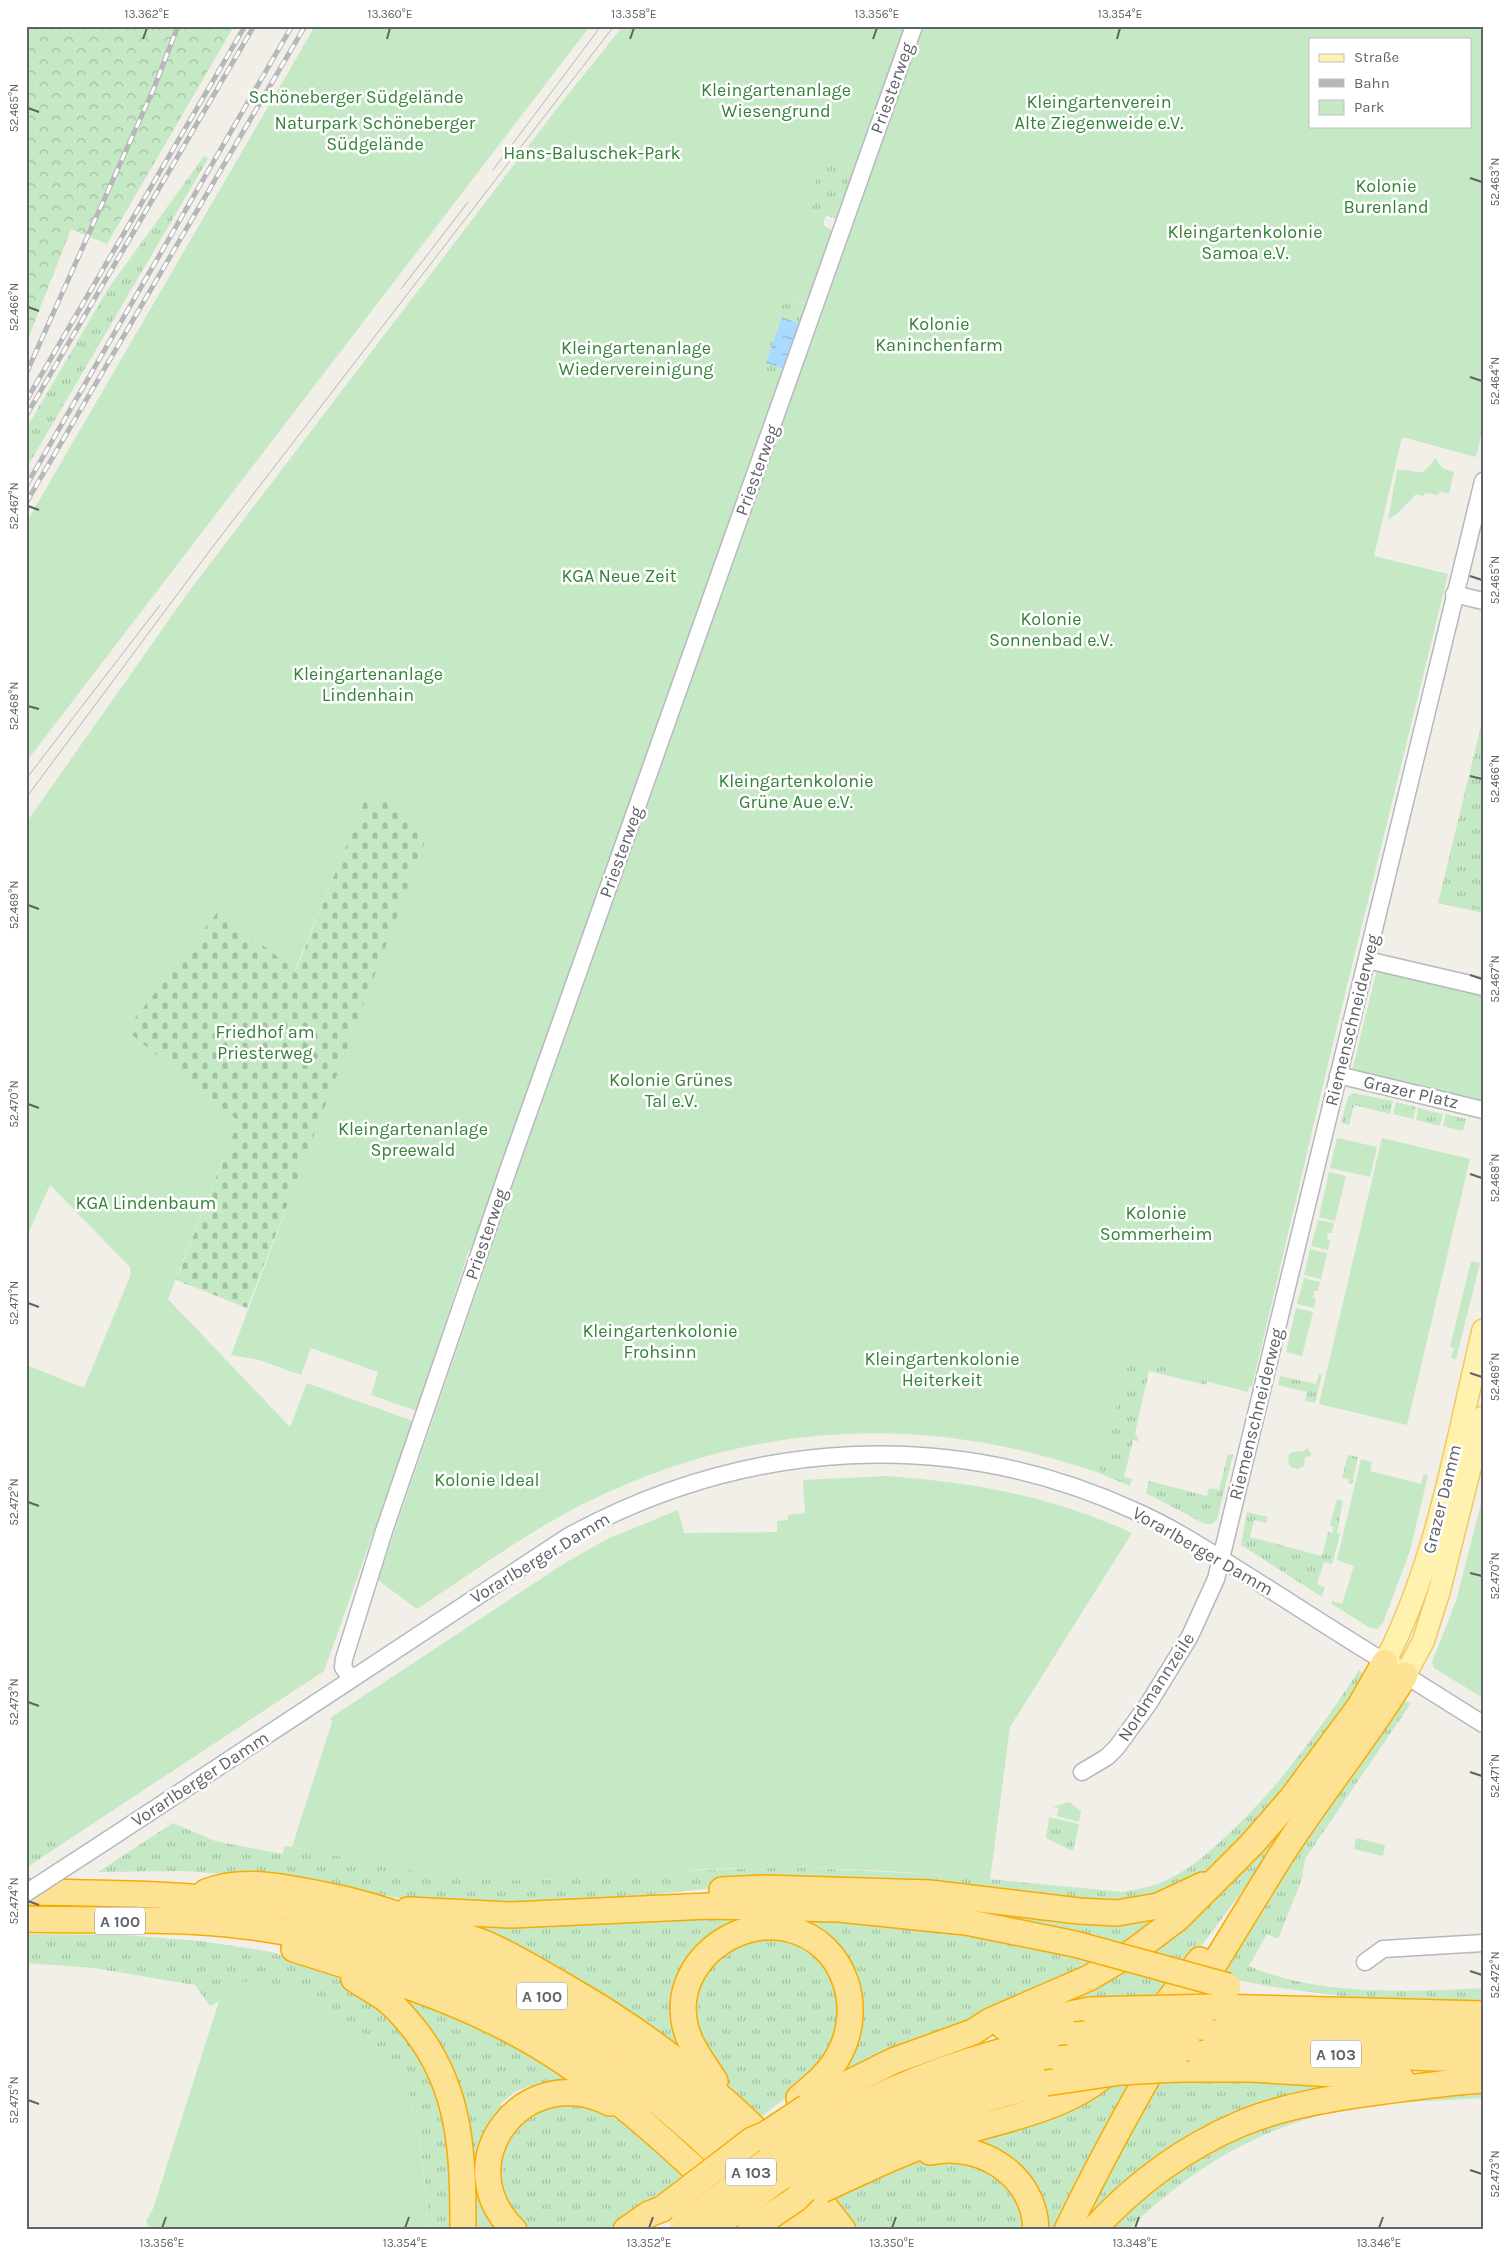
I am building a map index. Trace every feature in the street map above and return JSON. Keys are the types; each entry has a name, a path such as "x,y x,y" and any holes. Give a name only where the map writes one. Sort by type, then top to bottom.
{"highway":[{"path":"1067,2230 1148,2073 1274,1866 1375,1722 1395,1669"},
{"path":"973,2032 990,2022 1089,1978 1134,1951 1192,1907 1218,1877 1272,1823 1314,1770 1360,1706 1395,1669"},
{"path":"837,2138 960,2133 1054,2104 1099,2080 1136,2042 1209,1948 1257,1881 1274,1866"},
{"path":"390,1910 512,1916 562,1911 610,1902 687,1893 764,1888 929,1893 1078,1911 1117,1913 1138,1911 1168,1903 1218,1877"},
{"path":"195,1897 240,1883 293,1889 390,1910 486,1944 597,2005 648,2038 731,2106 798,2171 843,2230"},
{"name":"A 100","path":"26,1893 153,1894 289,1908 351,1922 457,1956 529,1989 598,2028 710,2114 776,2180 818,2230"},
{"path":"562,1911 611,1911 709,1906 839,1909 966,1922 1074,1944 1215,2007"},
{"name":"A 100","path":"26,1919 176,1920 213,1923 299,1935 370,1953 448,1979 528,2016 586,2049 639,2086 678,2118 759,2196 786,2230"},
{"path":"213,1923 444,1999 508,2028 590,2080 674,2149 728,2199 752,2230 796,2199 813,2181 837,2138 833,2092 893,2061 973,2032 1090,2010 1215,2007 1320,2008 1483,2014"},
{"path":"731,2106 688,2036 683,2019 684,1997 690,1978 698,1962 712,1948 739,1932 756,1927 790,1929 810,1938 827,1951 837,1963 849,1990 851,2018 844,2046 823,2078 837,2138"},
{"path":"321,1958 388,2000 426,2045 444,2077 457,2128 463,2188 463,2230"},
{"name":"A 103","path":"710,2230 773,2182 837,2138 864,2102 952,2065 1011,2048 1075,2035 1134,2029 1215,2007 1423,2037 1483,2036"},
{"name":"A 103","path":"671,2217 774,2156 837,2138 893,2112 957,2086 1009,2070 1060,2060 1125,2051 1183,2059 1483,2058"},
{"path":"837,2138 881,2140 960,2106 1046,2083 1121,2072 1183,2059 1251,2069 1472,2081"},
{"path":"1093,2230 1115,2207 1154,2174 1200,2144 1240,2124 1291,2108 1342,2097 1472,2081"},
{"path":"514,2230 505,2221 495,2204 489,2186 488,2168 494,2140 510,2116 522,2105 538,2097 569,2092 605,2101 630,2113"},
{"path":"640,2230 671,2217 752,2140 761,2128 941,2150 960,2150 987,2157 1014,2177 1026,2191 1032,2206 1036,2230"},
{"path":"626,2230 649,2214 671,2217"}],"main road":[{"name":"Grazer Damm","path":"1395,1669 1418,1654 1437,1601 1483,1330"},
{"name":"Grazer Damm","path":"1458,1477 1483,1417"}],"street":[{"name":"Priesterweg","path":"351,1679 344,1667 343,1661 428,1401 914,26"},
{"name":"Riemenschneiderweg","path":"1221,1558 1454,594 1483,482"},
{"path":"1454,594 1483,601"},
{"path":"1367,960 1483,987"},
{"name":"Grazer Platz","path":"1338,1075 1483,1110"},
{"name":"Vorarlberger Damm","path":"26,1893 554,1545 598,1521 645,1499 704,1478 792,1460 839,1455 902,1454 946,1458 1001,1466 1054,1480 1119,1504 1177,1532 1221,1558 1483,1724"},
{"name":"Nordmannzeile","path":"1082,1772 1107,1757 1117,1747 1153,1697 1194,1627 1215,1582 1221,1558"},
{"path":"1365,1962 1383,1949 1483,1943"}],"green space":[{"path":"26,26 234,26 107,244 71,229 26,344"},
{"name":"Naturpark Schöneberger Südgelände","path":"315,26 590,26 26,762 26,523"},
{"path":"623,26 909,26 860,164 824,158 811,193 816,195 811,210 826,215 823,225 833,231 807,304 784,297 779,311 781,313 762,366 758,371 781,378 473,1251 469,1250 417,1411 371,1395 378,1372 311,1348 301,1375 259,1360 231,1355 426,839 386,801 379,806 367,795 295,970 218,911 126,1030 238,1121 168,1299 290,1427 307,1383 413,1421 324,1671 68,1840 26,1840 26,1365 84,1388 131,1274 130,1267 50,1185 26,1238 26,823 190,590 558,107"},
{"path":"924,26 1483,26 1483,427 1476,457 1402,437 1374,556 1448,574 1326,1072 1252,1387 1249,1387 1248,1392 1209,1382 1192,1373 1129,1358 1099,1473 1033,1453 967,1440 901,1434 836,1434 771,1442 706,1456 642,1478 579,1506 517,1542 417,1609 378,1580 520,1165"},
{"path":"204,156 208,159 26,469 26,429 108,289"},
{"path":"824,158 857,163 837,219 811,210 816,195 811,193"},
{"path":"784,297 811,306 784,380 758,371 762,366 781,313 779,311"},
{"path":"1435,458 1442,468 1454,472 1449,494 1440,491 1438,495 1425,493 1423,496 1416,494 1399,512 1388,520 1397,470 1422,472 1426,470"},
{"path":"1483,718 1483,913 1438,903"},
{"name":"Friedhof am Priesterweg","path":"367,794 386,800 426,839 359,1022 247,1308 176,1280 238,1121 125,1030 218,911 296,970"},
{"path":"1471,883 1483,886 1483,908 1467,904"},
{"path":"1377,969 1483,994 1483,1103 1352,1071"},
{"path":"1353,1093 1393,1101 1390,1114 1354,1105 1349,1125 1341,1123 1348,1097"},
{"path":"1396,1102 1416,1107 1413,1119 1393,1114"},
{"path":"1418,1108 1443,1114 1440,1126 1416,1120"},
{"path":"1446,1114 1466,1119 1463,1131 1443,1126"},
{"path":"1337,1138 1377,1147 1370,1177 1330,1168"},
{"path":"1382,1138 1470,1159 1407,1425 1319,1404"},
{"path":"1329,1172 1346,1176 1335,1221 1319,1217"},
{"path":"1318,1220 1334,1223 1332,1233 1328,1233 1327,1239 1330,1240 1328,1250 1311,1246"},
{"path":"1310,1249 1327,1253 1321,1279 1304,1275"},
{"path":"1471,1261 1480,1263 1456,1359 1451,1358 1454,1348 1450,1347"},
{"path":"1304,1278 1320,1282 1318,1291 1314,1291 1313,1297 1316,1298 1314,1308 1297,1304"},
{"path":"1296,1308 1313,1312 1302,1356 1286,1352"},
{"path":"1129,1358 1192,1373 1207,1381 1206,1385 1149,1371 1135,1433 1139,1441 1133,1440 1124,1477 1132,1479 1130,1486 1099,1473"},
{"path":"1319,1374 1322,1375 1315,1403 1305,1401 1307,1392 1278,1385 1280,1376 1316,1384"},
{"path":"1307,1448 1311,1456 1305,1457 1304,1466 1297,1469 1291,1467 1288,1463 1289,1454 1303,1451"},
{"path":"1228,1454 1233,1455 1217,1519 1213,1524 1205,1524 1146,1493 1149,1481 1207,1496 1209,1488 1219,1490"},
{"path":"1348,1455 1358,1457 1352,1484 1348,1483 1349,1479 1342,1478"},
{"path":"1361,1459 1372,1462 1370,1471 1421,1484 1424,1474 1428,1475 1410,1551 1383,1623 1377,1629 1370,1628 1332,1604 1332,1601 1342,1604 1354,1566 1337,1560"},
{"path":"888,1476 983,1487 1013,1493 1072,1509 1132,1533 1010,1727 990,1880 914,1873 799,1868 685,1870 530,1880 478,1879 408,1870 292,1847 332,1722 330,1718 565,1563 607,1539 678,1510 684,1533 777,1532 777,1521 788,1520 788,1515 805,1513 803,1480"},
{"path":"1483,1496 1483,1698 1434,1668 1432,1662 1456,1601"},
{"path":"1337,1499 1343,1501 1337,1533 1340,1534 1332,1564 1324,1562 1317,1584 1325,1587 1322,1597 1241,1545 1247,1512 1268,1517 1266,1523 1254,1520 1250,1537 1322,1556 1328,1532 1332,1533 1334,1527 1330,1526"},
{"path":"1359,1670 1367,1678 1317,1752 1212,1870 1148,1903 733,1886 558,1905 413,1900 240,1875 183,1871 98,1872 173,1823 215,1841 282,1854 285,1846 446,1876 479,1879 544,1880 641,1872 789,1867 947,1875 1123,1892 1153,1885 1171,1878 1185,1870 1223,1839 1243,1820 1296,1759"},
{"path":"1400,1700 1411,1703 1305,1859 1302,1879 1278,1939 1267,1934 1249,1966 1275,1976 1304,1983 1364,1990 1395,1991 1483,1988 1483,2006 1381,2000 1314,1993 1215,1975"},
{"path":"1326,1777 1163,1998 1053,2004 1069,1996"},
{"path":"1069,1802 1081,1811 1079,1822 1057,1816 1059,1808 1052,1807"},
{"path":"1049,1817 1079,1824 1073,1851 1046,1838"},
{"path":"1356,1838 1385,1845 1383,1856 1354,1849"},
{"path":"26,1840 68,1840 26,1868"},
{"path":"769,1895 1177,1905 1123,1949"},
{"path":"692,1914 908,1921 1105,1960 828,2083 849,2055 828,1941 712,1936 679,2036 680,2052 437,1918"},
{"path":"26,1934 126,1935 200,1941 272,1952 332,1974 364,1992 382,2005 444,2092 458,2230 429,2230 421,2151 413,2110 401,2076 375,2043 337,2014 306,1997 239,1983 219,2001 210,2006 195,1985 94,1968 26,1963"},
{"path":"763,1934 811,1948 840,1986 836,2045 793,2092 761,2117 722,2078 705,2055 691,2005 712,1958"},
{"path":"255,1979 291,1990 323,2005 369,2038 395,2066 403,2081 416,2122 426,2191 429,2230 150,2230 146,2221 153,2209 219,2001 239,1983"},
{"path":"391,1994 451,2009 576,2081 552,2082 531,2088 529,2086 515,2092 500,2104 503,2108 483,2138 486,2211 498,2230 468,2230 463,2143"},
{"path":"1262,2077 1343,2088 1290,2099 1085,2230 1091,2192 1150,2080"},
{"path":"1136,2079 1061,2230 1045,2230 967,2143 1091,2092"},
{"path":"1483,2088 1483,2098 1354,2108 1291,2124 1261,2136 1204,2168 1177,2187 1128,2230 1101,2230 1156,2180 1269,2119"},
{"path":"539,2102 604,2105 689,2174 619,2230 521,2230 511,2220 494,2154"},
{"path":"959,2157 1011,2184 1029,2230 860,2230 834,2195 912,2160"}],"water":[{"path":"782,317 800,324 784,369 766,363"}],"tram line":[{"path":"493,170 601,26"},
{"path":"26,798 211,549 614,26"},
{"path":"401,289 468,202"},
{"path":"26,779 160,605"}],"railway":[{"path":"26,374 154,88 178,26"},
{"path":"26,401 245,26"},
{"path":"26,416 254,26"},
{"path":"26,486 292,26"},
{"path":"26,503 305,26"}],"park label":[{"name":"Schöneberger Südgelände","path":"356,97"},
{"name":"Kleingartenanlage Wiesengrund","path":"776,100"},
{"name":"Kleingartenverein Alte Ziegenweide e.V.","path":"1099,112"},
{"name":"Hans-Baluschek-Park","path":"592,153"},
{"name":"Kolonie Burenland","path":"1386,196"},
{"name":"Kleingartenkolonie Samoa e.V.","path":"1245,242"},
{"name":"Kolonie Kaninchenfarm","path":"939,334"},
{"name":"Kleingartenanlage Wiedervereinigung","path":"636,358"},
{"name":"KGA Neue Zeit","path":"619,576"},
{"name":"Kolonie Sonnenbad e.V.","path":"1051,629"},
{"name":"Kleingartenanlage Lindenhain","path":"368,684"},
{"name":"Kleingartenkolonie Grüne Aue e.V.","path":"796,791"},
{"name":"Kolonie Grünes Tal e.V.","path":"671,1090"},
{"name":"Kleingartenanlage Spreewald","path":"413,1139"},
{"name":"KGA Lindenbaum","path":"146,1203"},
{"name":"Kolonie Sommerheim","path":"1156,1223"},
{"name":"Kleingartenkolonie Frohsinn","path":"660,1341"},
{"name":"Kleingartenkolonie Heiterkeit","path":"942,1369"},
{"name":"Kolonie Ideal","path":"487,1480"}]}
